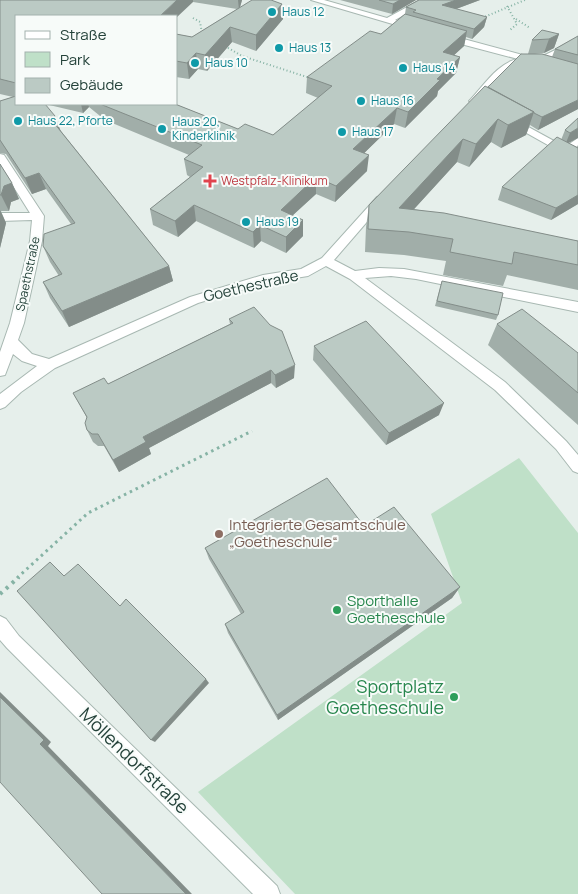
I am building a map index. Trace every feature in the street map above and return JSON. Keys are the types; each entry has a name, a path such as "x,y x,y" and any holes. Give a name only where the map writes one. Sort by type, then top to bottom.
{"street":[{"path":"315,0 425,31"},
{"path":"388,21 410,7 426,0"},
{"path":"435,34 555,66"},
{"path":"475,104 505,68 514,62 547,57 578,42"},
{"path":"499,115 578,159"},
{"path":"566,152 578,141"},
{"name":"Spaethstraße","path":"0,157 38,216 36,241 11,341 0,371"},
{"name":"Goethestraße","path":"0,403 16,388 50,364 194,300 263,280 304,273 326,261 390,190"},
{"path":"0,217 38,216"},
{"path":"326,261 354,276 385,297 500,386 561,445 578,466"},
{"path":"354,276 372,270 393,271 515,293 578,307"},
{"path":"11,341 18,352 32,360 50,364"},
{"name":"Möllendorfstraße","path":"0,626 13,642 269,894"}],"path":[{"path":"476,21 525,0"},
{"path":"508,6 506,7 516,18 530,28"},
{"path":"193,18 200,22 202,37"},
{"path":"510,30 517,24 516,18"},
{"path":"220,44 233,49 242,56 311,79"},
{"path":"0,594 88,513 252,431"}],"green space":[{"name":"Sportplatz Goetheschule","path":"519,458 578,533 578,894 295,894 198,792 462,603 431,514"}],"building":[{"path":"0,0 177,0 161,15 15,15 15,83 0,79"},
{"path":"252,0 271,0 282,4 256,35 230,27 205,55 196,53 187,63 178,61 178,34 192,37"},
{"path":"379,0 400,0 393,4"},
{"path":"419,0 456,0 442,5 487,17 474,29 413,12 416,10 406,7"},
{"path":"405,14 467,31 443,52 460,57 437,79 440,80 408,112 397,108 353,149 369,155 336,186 316,177 281,210 303,220 286,237 260,225 253,232 194,205 175,221 150,209 203,167 184,159 202,145 102,105 178,105 238,129 245,124 273,135 332,86 307,77 370,31 381,34"},
{"path":"542,30 559,34 549,39 532,40"},
{"path":"578,36 578,55 555,49"},
{"path":"521,54 542,54 578,64 578,100 542,117 488,87"},
{"path":"485,86 534,112 508,125 498,119 476,144 463,139 399,208 444,213 578,241 578,265 514,252 512,264 450,252 453,239 409,232 368,229 369,205"},
{"path":"15,96 15,105 46,105 55,116 50,118 169,266 62,311 43,282 62,274 43,246 44,234 75,223 39,173 25,178 0,140 0,101"},
{"path":"578,118 578,128 570,133 565,130"},
{"path":"557,137 578,148 578,195 556,208 502,187"},
{"path":"0,164 12,183 4,186 1,195 0,195"},
{"path":"442,281 503,293 498,315 437,301"},
{"path":"254,307 270,325 282,331 295,365 275,375 271,370 143,437 146,442 113,460 98,434 92,434 87,430 85,423 87,417 73,393 104,378 108,384 233,323 229,319"},
{"path":"522,309 578,353 578,393 497,324"},
{"path":"366,321 444,403 389,433 314,346"},
{"name":"Sporthalle Goetheschule","path":"327,478 364,526 394,507 460,587 277,715 225,624 244,612 205,548"},
{"path":"50,562 64,576 78,564 120,606 126,599 206,679 151,740 17,591"},
{"path":"0,697 44,740 40,744 186,894 102,894 0,782"}],"place":[{"name":"Haus 12","path":"272,12"},
{"name":"Haus 13","path":"279,48"},
{"name":"Haus 10","path":"195,63"},
{"name":"Haus 14","path":"403,68"},
{"name":"Haus 16","path":"361,101"},
{"name":"Haus 22, Pforte","path":"18,121"},
{"name":"Haus 20, Kinderklinik","path":"162,129"},
{"name":"Haus 17","path":"342,132"},
{"name":"Westpfalz-Klinikum","path":"210,181"},
{"name":"Haus 19","path":"246,222"},
{"name":"Integrierte Gesamtschule „Goetheschule“","path":"219,534"},
{"name":"Sporthalle Goetheschule","path":"337,610"},
{"name":"Sportplatz Goetheschule","path":"454,697"}]}
